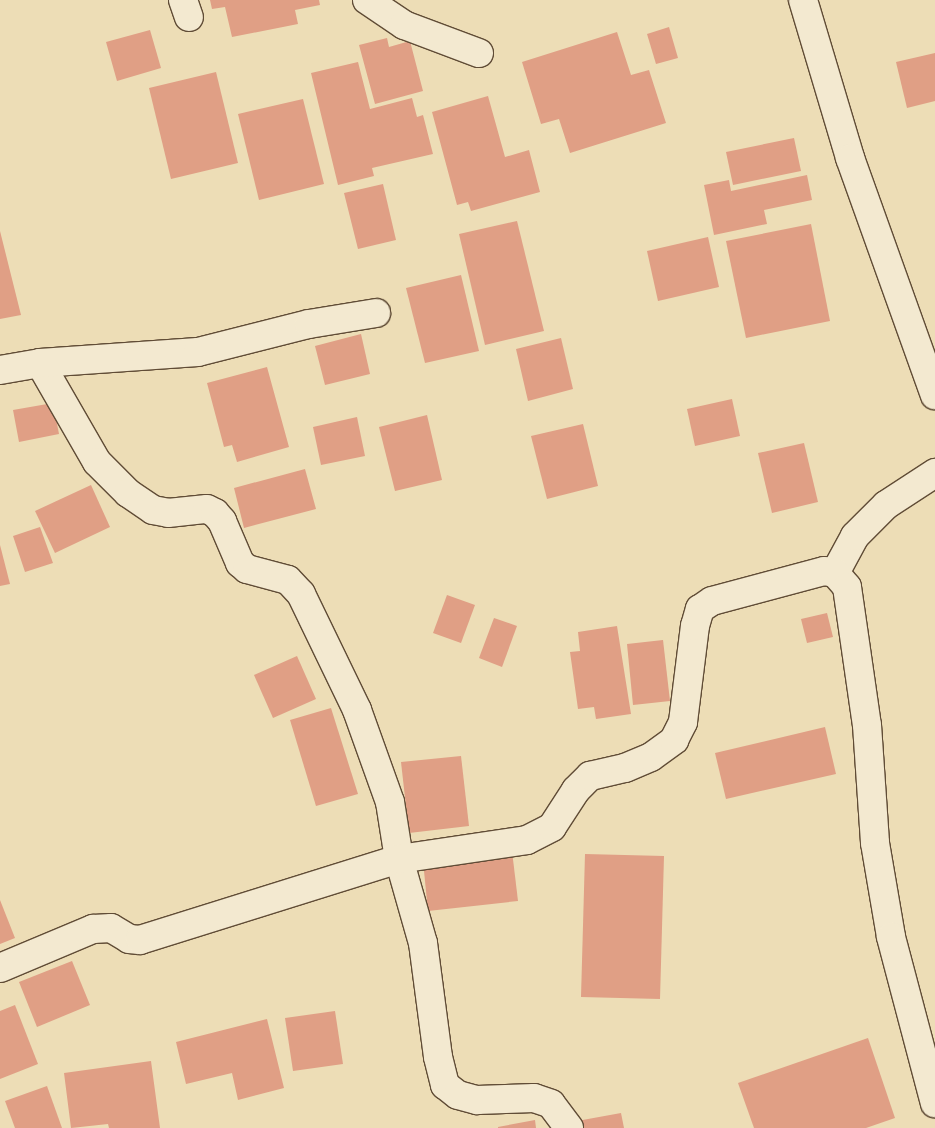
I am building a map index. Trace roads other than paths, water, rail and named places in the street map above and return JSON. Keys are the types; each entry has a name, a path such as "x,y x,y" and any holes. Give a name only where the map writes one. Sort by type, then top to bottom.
{"street":[{"path":"367,0 404,25 479,53"},
{"path":"803,0 850,158 935,395"},
{"path":"0,370 40,364 198,352 309,324 376,313"},
{"path":"40,364 97,462 128,493 153,510 168,513 207,509 215,513 222,521 240,563 247,569 288,580 301,594 357,710 390,802 399,859 424,943 438,1057 445,1084 458,1095 477,1100 534,1098 551,1104 569,1128"},
{"path":"835,573 855,536 886,505 935,473"},
{"path":"0,968 93,929 111,928 129,939 140,940 399,859 527,840 552,827 576,790 590,776 626,768 651,757 680,732 695,626 700,609 712,601 727,596 824,571 835,573 847,587 867,725 875,842 891,937 935,1103"}]}
